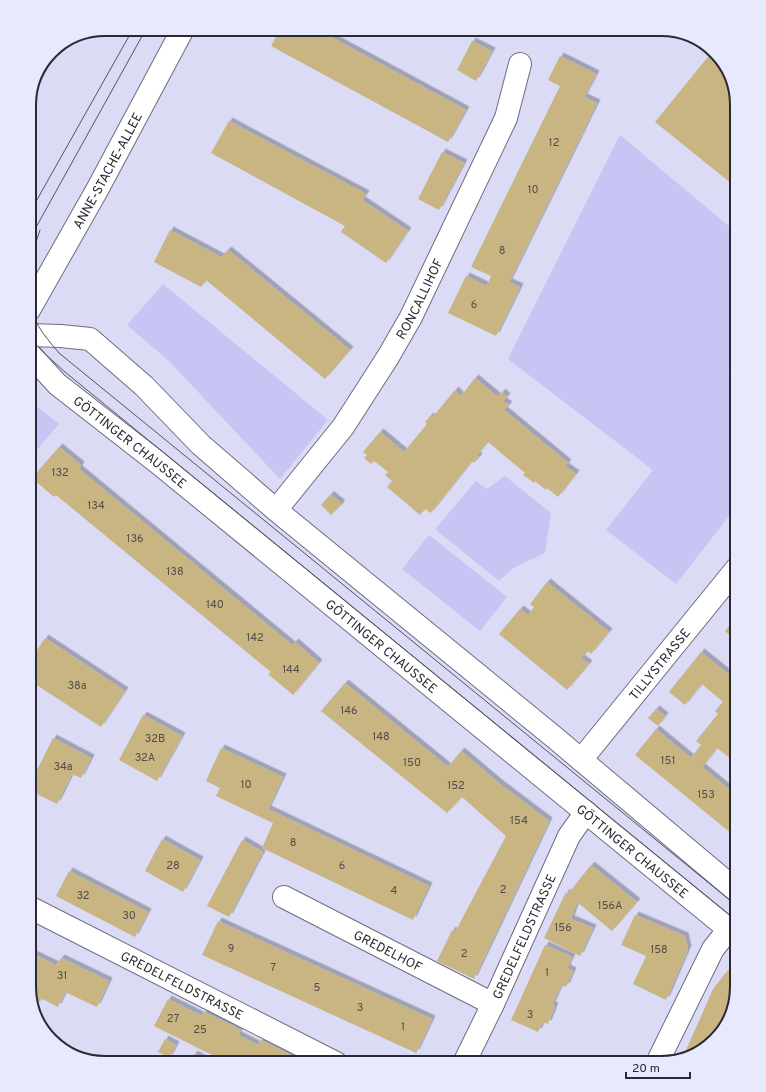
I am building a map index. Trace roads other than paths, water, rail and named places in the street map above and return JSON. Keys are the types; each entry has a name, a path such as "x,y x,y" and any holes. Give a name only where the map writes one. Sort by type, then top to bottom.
{"street":[{"name":"ANNE-STACHE-ALLEE","path":"36,298 97,190 179,36"},
{"name":"RONCALLIHOF","path":"276,510 343,427 388,357 411,317 506,118 520,64"},
{"path":"36,335 90,339 144,386 201,445 276,510 581,760 730,885"},
{"name":"GÖTTINGER CHAUSSEE","path":"36,361 57,384 157,462 730,930"},
{"name":"TILLYSTRASSE","path":"581,760 730,577"},
{"name":"GREDELFELDSTRASSE","path":"467,1056 493,1004 569,836 586,812"},
{"name":"GREDELHOF","path":"284,897 493,1004"},
{"name":"GREDELFELDSTRASSE","path":"36,911 322,1056"},
{"path":"660,1056 713,949 730,935"}],"tram line":[{"path":"36,202 129,36"},
{"path":"36,227 142,36"},
{"path":"36,242 40,230"},
{"path":"36,322 59,353 730,900"},
{"path":"36,344 65,372 730,915"}]}
